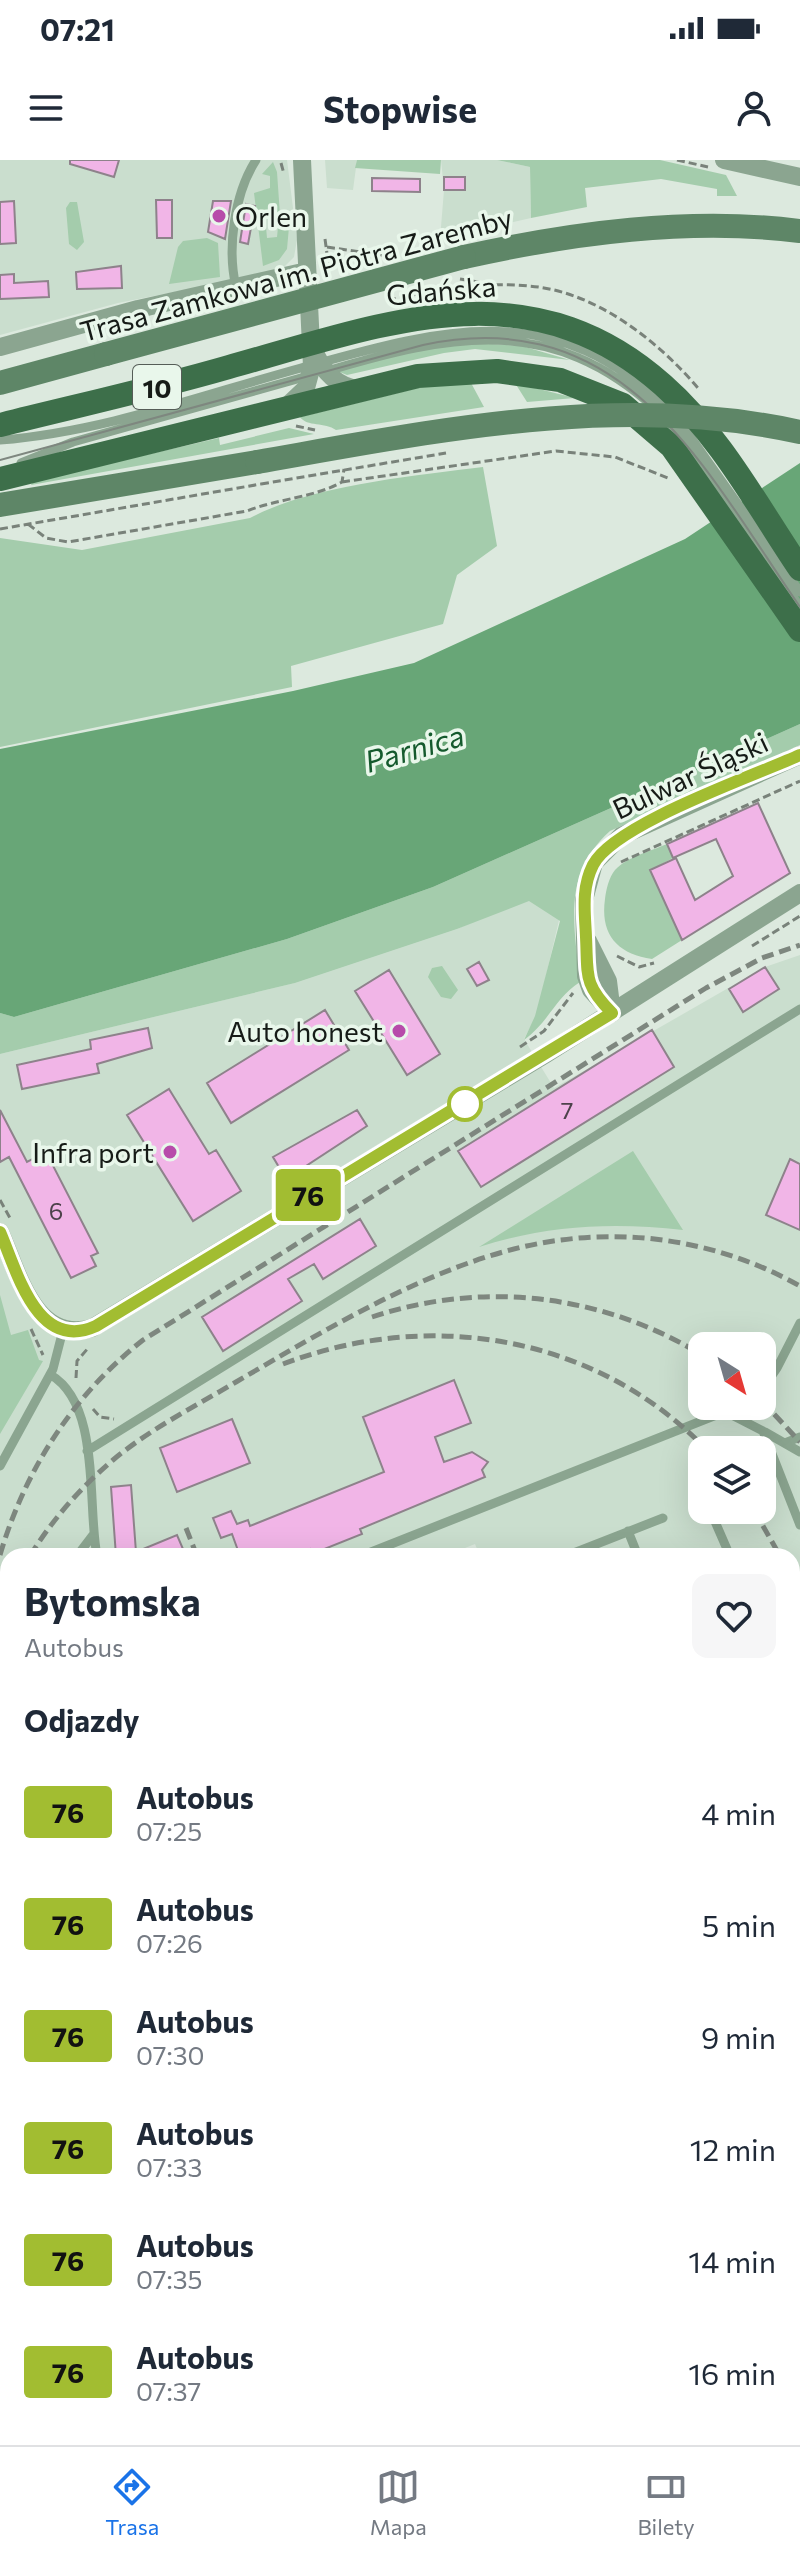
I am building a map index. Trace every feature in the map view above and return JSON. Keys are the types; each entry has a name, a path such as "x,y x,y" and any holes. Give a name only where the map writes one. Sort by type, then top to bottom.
{"main road":[{"name":"Trasa Zamkowa im. Piotra Zaremby","path":"0,383 422,267 549,241 673,228 800,231"},
{"name":"Gdańska","path":"0,425 166,385 316,363 386,323 443,314 499,313 554,324 610,347 663,384 704,428 733,501"},
{"name":"10","path":"0,479 285,415 358,389 418,376 471,371 521,373 579,385 623,405 657,431 687,464 733,501 800,569"},
{"path":"0,505 259,473 473,427 593,415 694,417 800,432"},
{"name":"10","path":"733,501 800,630"}],"street":[{"path":"285,415 300,395 316,363 307,271 302,160"},
{"path":"724,160 800,177"},
{"path":"0,347 97,319 307,271"},
{"path":"316,363 343,385 358,389"},
{"name":"Bulwar Śląski","path":"612,1013 588,984 585,887 594,863 610,844 800,755"},
{"path":"8,1230 35,1308 46,1321 63,1330 78,1331 96,1326 612,1013 800,893"}],"lane":[{"path":"236,287 231,259 233,241 242,194 256,160"},
{"path":"0,440 70,433 316,363"},
{"path":"0,472 73,442 316,363"},
{"path":"733,501 800,592"},
{"path":"733,501 800,607"},
{"path":"87,1451 800,1009"},
{"path":"776,1365 800,1323"},
{"path":"0,1466 51,1375 63,1330"},
{"path":"51,1375 61,1382 78,1407 87,1451 95,1548"},
{"path":"381,1548 706,1420"},
{"path":"742,1420 800,1452"},
{"path":"763,1431 800,1525"},
{"path":"785,1443 800,1437"},
{"path":"586,1548 663,1518"},
{"path":"716,1524 727,1548"},
{"path":"628,1531 635,1548"},
{"path":"83,1548 93,1535"}],"path":[{"path":"281,163 285,177"},
{"path":"285,415 299,429 323,431"},
{"path":"0,529 259,473 457,451"},
{"path":"28,524 46,538 85,541 247,511 271,501 331,488 342,482 556,451 615,457 668,478"},
{"path":"342,482 344,465"},
{"path":"615,865 800,781"},
{"path":"744,950 800,916"},
{"path":"612,951 632,965 625,971"},
{"path":"517,1049 544,1031 578,990"},
{"path":"562,1007 579,998"},
{"path":"0,1200 8,1230"},
{"path":"77,1382 77,1361 94,1343"},
{"path":"88,1402 100,1417 120,1417"}],"shaded area":[{"path":"0,160 287,160 297,240 294,257 283,268 266,274 118,303 0,335"},
{"path":"325,160 357,160 353,190 327,188"},
{"path":"357,160 441,160 440,174 355,168"},
{"path":"441,160 497,160 530,167 531,218 440,239 444,190"},
{"path":"497,160 660,160 726,175 737,196 717,196 717,189 661,179 585,188 587,207 531,218 530,167"},
{"path":"273,162 277,172 280,215 265,216 267,238 277,237 278,227 289,227 287,249 279,260 263,266 254,193 270,188 270,176 262,174"},
{"path":"70,202 77,202 84,242 77,250 69,244 66,208"},
{"path":"207,238 218,243 220,277 169,284 178,247 183,241"},
{"path":"478,343 522,346 570,360 475,349 347,375 337,371 415,350"},
{"path":"470,381 484,407 336,430 300,417 426,386"},
{"path":"515,383 575,398 527,402"},
{"path":"289,428 314,434 31,485 33,481 219,438 220,445"},
{"path":"483,467 497,546 457,575 443,624 291,666 292,687 0,747 0,538 82,550 250,518 303,497 333,490 395,478"},
{"path":"800,724 800,745 610,831 595,847 584,865 575,901 575,940 580,982 564,995 540,1026 524,1040 535,1016 560,921 529,901 457,929 295,983 0,1054 0,1013 14,1017 287,939 433,887"},
{"path":"667,844 673,858 650,870 682,940 652,959 629,952 614,940 605,922 605,899 611,876 620,865"},
{"path":"527,898 560,916 537,1014 524,1039 554,1088 765,967 800,955 800,1548 477,1548 475,1544 465,1548 0,1548 0,1054 295,983 457,929"},
{"path":"442,966 458,990 451,999 441,997 428,977 432,968"},
{"path":"633,1151 683,1230 631,1226 580,1227 530,1234 479,1247"},
{"path":"0,1295 11,1335 28,1330 39,1360 43,1361 0,1434"}],"water":[{"name":"Parnica","path":"800,463 800,724 433,887 287,939 14,1017 0,1013 0,749 293,691 414,663 685,539"}],"building":[{"path":"70,160 119,160 114,177 70,164"},
{"path":"444,177 465,177 465,190 444,190"},
{"path":"372,178 420,179 420,192 372,191"},
{"path":"156,200 172,200 172,238 157,238"},
{"path":"14,201 16,243 0,244 0,202"},
{"name":"Orlen","path":"213,201 231,201 225,239 208,232"},
{"path":"246,204 255,206 248,244 240,242"},
{"path":"121,266 122,288 77,289 76,272"},
{"path":"14,274 14,283 48,281 49,297 0,299 0,275"},
{"path":"758,803 790,873 682,940 650,870 676,858 695,900 733,876 716,839 673,858 667,844"},
{"path":"479,962 489,980 477,986 467,969"},
{"path":"765,967 779,989 743,1012 729,989"},
{"path":"389,970 440,1054 407,1075 355,991"},
{"path":"325,1010 349,1050 231,1123 207,1083"},
{"path":"148,1028 152,1048 97,1064 99,1073 22,1089 17,1065 91,1049 90,1040"},
{"path":"652,1030 674,1067 481,1187 458,1151"},
{"path":"169,1089 209,1154 216,1150 241,1191 193,1221 127,1115"},
{"path":"0,1110 27,1162 46,1152 98,1253 91,1256 96,1266 71,1278 9,1157 0,1162"},
{"path":"357,1110 367,1126 286,1179 273,1157"},
{"path":"790,1159 800,1164 800,1230 766,1215"},
{"path":"360,1219 376,1246 323,1279 314,1264 288,1279 302,1301 223,1351 202,1317"},
{"path":"454,1380 471,1423 435,1437 444,1462 472,1452 488,1462 482,1470 485,1477 360,1529 362,1534 327,1548 237,1548 232,1534 221,1538 213,1518 231,1511 237,1524 248,1520 250,1526 384,1472 363,1417"},
{"path":"232,1419 250,1463 177,1492 160,1448"},
{"path":"131,1485 136,1548 115,1548 111,1487"},
{"path":"177,1535 183,1548 146,1548"}],"tram line":[{"path":"0,460 423,345 493,338 554,348 606,372 651,408 692,452 729,501 800,607"}],"railway":[{"path":"2,1548 23,1493 55,1436 95,1385 143,1340 706,988 762,958 800,945"},
{"path":"36,1548 78,1493 142,1438 351,1316 434,1276 476,1260 561,1240 592,1237 653,1239 743,1260 800,1286"},
{"path":"372,1317 456,1299 541,1299 583,1306 624,1318 688,1347"},
{"path":"283,1364 339,1347 396,1338 452,1336 508,1343 563,1357 615,1380 663,1411 691,1436"},
{"path":"776,1416 800,1442"},
{"path":"762,1524 775,1548"},
{"path":"186,1528 194,1548"}],"bus line":[{"name":"76","path":"0,1232 33,1305 44,1320 68,1331 96,1326 312,1192 393,1148 612,1013 591,990 586,976 585,887 597,858 625,834 800,755"}],"place":[{"name":"Orlen","path":"219,216"},
{"name":"Auto honest","path":"399,1031"},
{"name":"Infra port","path":"170,1152"}]}
